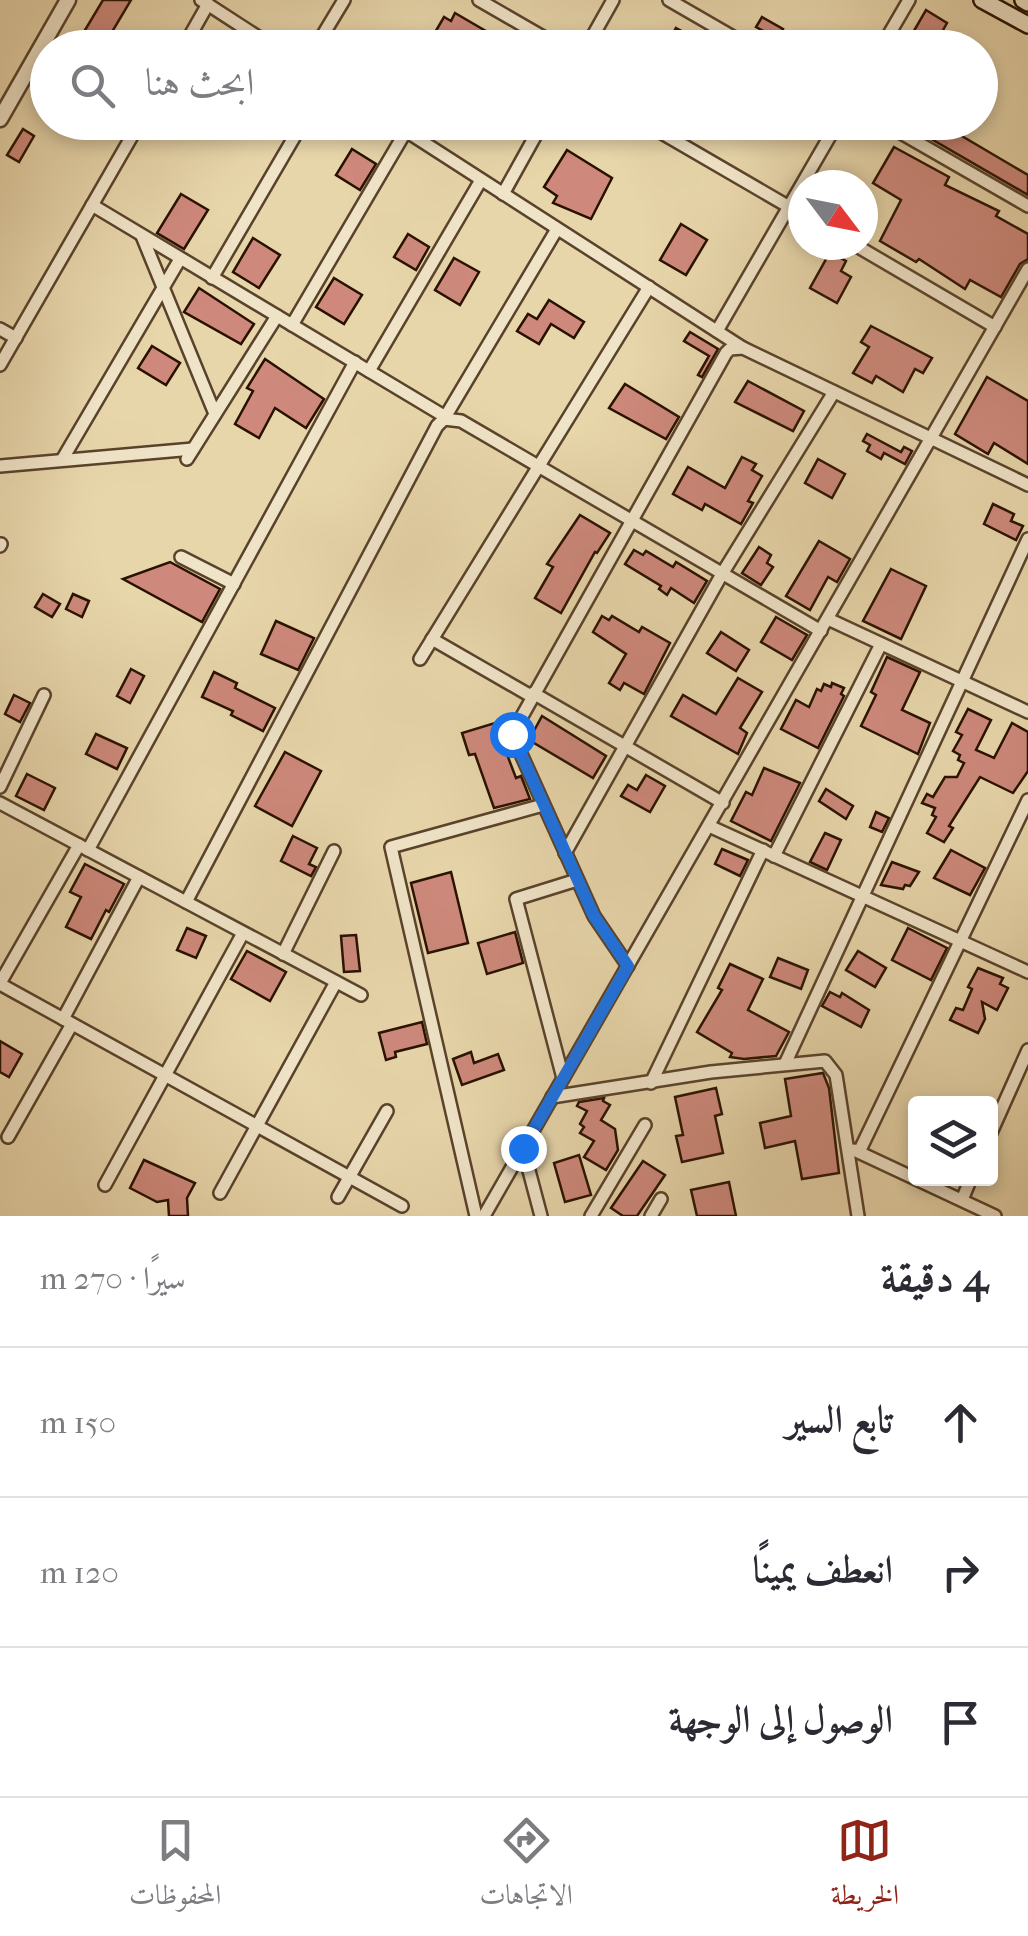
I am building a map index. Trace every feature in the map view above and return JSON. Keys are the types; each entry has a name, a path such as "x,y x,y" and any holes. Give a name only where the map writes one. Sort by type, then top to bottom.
{"main road":[{"path":"982,0 1028,25"}],"street":[{"path":"51,30 68,0"},
{"path":"326,30 344,0"},
{"path":"479,0 531,30"},
{"path":"596,30 614,0"},
{"path":"670,0 721,30"},
{"path":"892,30 909,0"},
{"path":"191,30 204,2 247,30"},
{"path":"0,119 30,66"},
{"path":"0,365 130,140"},
{"path":"212,278 292,140"},
{"path":"292,325 401,140"},
{"path":"420,140 743,348 1028,485"},
{"path":"503,194 534,140"},
{"path":"674,140 788,205"},
{"path":"810,170 828,140"},
{"path":"913,140 1028,206"},
{"path":"369,371 481,180"},
{"path":"92,205 446,418 461,422 722,574 824,625 881,644 1028,712"},
{"path":"716,331 788,208"},
{"path":"186,902 428,444 557,228"},
{"path":"142,236 216,414"},
{"path":"62,460 180,258"},
{"path":"878,258 995,326"},
{"path":"480,1216 723,803 1028,269"},
{"path":"420,659 648,287"},
{"path":"0,466 190,454 277,316"},
{"path":"0,329 16,338"},
{"path":"628,966 594,916 512,734 726,353 743,348"},
{"path":"355,362 234,584 83,848 0,983 402,1206"},
{"path":"564,853 722,574 834,392"},
{"path":"785,1064 1028,539"},
{"path":"181,557 234,584"},
{"path":"432,639 723,803"},
{"path":"651,1082 881,644"},
{"path":"0,786 44,695"},
{"path":"853,1149 1028,800"},
{"path":"0,803 361,995"},
{"path":"480,1216 391,847 543,805"},
{"path":"709,826 1028,972"},
{"path":"283,954 334,851"},
{"path":"8,1137 139,877"},
{"path":"563,1078 516,900 577,880"},
{"path":"105,1185 243,933"},
{"path":"220,1193 336,982"},
{"path":"998,1117 1028,1050"},
{"path":"552,1097 816,1060 831,1066 836,1075 853,1149 858,1216"},
{"path":"338,1197 388,1111"},
{"path":"591,1216 646,1125"},
{"path":"523,1148 542,1216"},
{"path":"853,1149 995,1216"},
{"path":"962,1200 968,1186"},
{"path":"651,1216 661,1199"}],"building":[{"path":"103,0 131,0 113,30 85,30"},
{"path":"926,10 947,23 943,30 914,30"},
{"path":"455,13 484,30 436,30 444,17 451,21"},
{"path":"762,17 783,29 762,30 756,27"},
{"path":"23,129 30,133 32,140 19,162 7,155"},
{"path":"933,140 969,140 1028,175 1028,195"},
{"path":"894,147 949,177 945,185 999,211 996,216 1028,234 1028,259 1020,264 1001,297 970,280 965,289 919,259 916,262 880,241 901,200 878,186 878,174"},
{"path":"352,149 376,164 360,190 336,175"},
{"path":"567,150 612,178 591,219 553,203 557,196 544,187"},
{"path":"181,194 208,210 184,249 157,233"},
{"path":"681,224 707,240 686,275 660,260"},
{"path":"408,234 429,247 416,270 394,257"},
{"path":"253,238 280,255 259,288 233,272"},
{"path":"454,258 479,272 460,305 435,290"},
{"path":"826,260 846,261 841,271 851,277 837,303 810,288"},
{"path":"334,278 362,295 344,324 316,307"},
{"path":"199,288 254,324 241,344 184,312"},
{"path":"549,300 584,322 574,338 551,324 539,344 517,331 528,314 537,319"},
{"path":"871,326 932,358 923,373 915,369 903,392 876,376 872,383 853,373 869,347 861,342"},
{"path":"690,332 718,349 702,377 698,375 709,356 684,341"},
{"path":"152,346 180,363 166,385 138,368"},
{"path":"265,359 324,399 306,428 275,408 259,438 235,424 253,391 247,388"},
{"path":"987,377 1028,401 1028,464 994,443 988,454 955,434"},
{"path":"748,381 804,411 793,431 735,402"},
{"path":"625,384 679,417 666,439 609,408"},
{"path":"867,434 901,452 904,447 912,451 905,464 884,453 881,459 867,451 870,445 863,441"},
{"path":"742,457 756,464 752,470 762,476 741,524 705,504 702,510 673,494 688,467 725,488"},
{"path":"818,459 845,474 832,498 805,483"},
{"path":"993,504 1014,514 1011,521 1023,526 1016,540 984,524"},
{"path":"580,515 610,533 561,613 535,598 553,567 547,564"},
{"path":"819,541 850,559 837,582 828,577 810,610 786,596"},
{"path":"759,547 771,555 767,563 773,567 761,585 742,573"},
{"path":"634,550 643,555 646,551 673,567 676,562 707,581 694,603 671,588 667,595 659,589 661,586 625,564"},
{"path":"170,562 220,589 202,622 123,579"},
{"path":"891,569 926,586 901,639 863,621"},
{"path":"43,594 60,604 52,617 35,607"},
{"path":"73,594 89,601 82,617 66,609"},
{"path":"602,616 609,620 612,616 639,632 642,627 670,643 644,694 624,683 620,690 609,683 626,654 593,632"},
{"path":"776,617 807,635 792,660 761,642"},
{"path":"276,621 314,638 298,670 261,654"},
{"path":"721,632 749,650 736,671 707,653"},
{"path":"887,657 920,672 902,710 930,723 918,754 861,726 876,695 871,692"},
{"path":"131,669 144,676 130,703 117,696"},
{"path":"214,672 237,683 235,688 275,708 263,731 202,697"},
{"path":"738,678 762,692 740,728 747,733 738,754 671,716 683,695 716,714"},
{"path":"832,683 844,688 844,696 818,748 781,729 796,700 809,707 817,689 821,691 824,684 831,687"},
{"path":"14,695 30,703 20,722 5,714"},
{"path":"968,709 991,720 976,750 994,758 1012,723 1028,732 1028,771 1013,793 980,777 949,826 953,828 944,842 927,833 936,817 932,815 935,808 922,803 927,794 933,797 945,777 957,777 964,763 953,751 962,735 956,732"},
{"path":"542,716 606,756 593,778 529,740"},
{"path":"495,723 516,778 521,776 530,799 494,808 475,754 469,755 462,733"},
{"path":"96,734 127,748 117,769 86,754"},
{"path":"285,752 321,771 292,826 255,806"},
{"path":"764,768 800,783 771,841 731,821 746,792 752,795"},
{"path":"27,774 55,788 44,810 16,796"},
{"path":"646,775 665,786 650,812 621,796 628,785 637,790"},
{"path":"826,789 853,806 846,819 819,801"},
{"path":"876,812 889,818 882,832 870,827"},
{"path":"825,833 841,840 827,870 810,862"},
{"path":"293,836 317,848 309,864 316,867 311,876 281,861"},
{"path":"722,849 748,860 740,876 715,864"},
{"path":"951,850 985,868 970,895 934,878"},
{"path":"892,862 919,872 910,886 903,889 881,885"},
{"path":"85,864 124,884 91,939 66,927 81,897 70,892"},
{"path":"451,872 468,943 428,953 411,883"},
{"path":"187,928 206,936 196,958 177,950"},
{"path":"908,928 947,948 931,980 892,960"},
{"path":"515,932 523,963 487,974 478,943"},
{"path":"356,935 360,971 344,972 341,936"},
{"path":"247,951 286,972 270,1001 231,979"},
{"path":"858,951 886,968 875,987 846,970"},
{"path":"778,958 808,970 801,989 770,977"},
{"path":"730,964 763,979 748,1010 789,1032 776,1056 730,1057 732,1053 697,1032 722,990 718,988"},
{"path":"978,968 1003,978 1000,984 1008,988 997,1010 982,1002 985,1019 978,1033 950,1020 956,1008 963,1010 972,989 968,987"},
{"path":"830,992 840,997 842,993 869,1010 861,1027 822,1006"},
{"path":"422,1022 427,1044 395,1052 396,1057 386,1060 379,1033"},
{"path":"0,1041 22,1054 9,1077 0,1072"},
{"path":"471,1052 474,1063 498,1054 504,1070 462,1085 453,1059"},
{"path":"823,1073 829,1088 839,1173 802,1179 795,1141 765,1148 760,1123 791,1116 785,1079"},
{"path":"716,1088 722,1114 715,1116 723,1153 682,1162 676,1136 683,1135 675,1097"},
{"path":"604,1098 610,1105 601,1120 615,1129 618,1150 606,1170 584,1157 594,1141 580,1133 587,1111 577,1106 579,1102"},
{"path":"579,1155 591,1195 565,1202 554,1163"},
{"path":"144,1160 195,1183 187,1198 188,1216 169,1216 168,1200 157,1202 130,1188"},
{"path":"643,1161 665,1175 637,1216 623,1216 611,1208"},
{"path":"729,1182 736,1216 697,1216 691,1190"}],"route":[{"path":"512,734 594,916 628,966 523,1148"}]}
